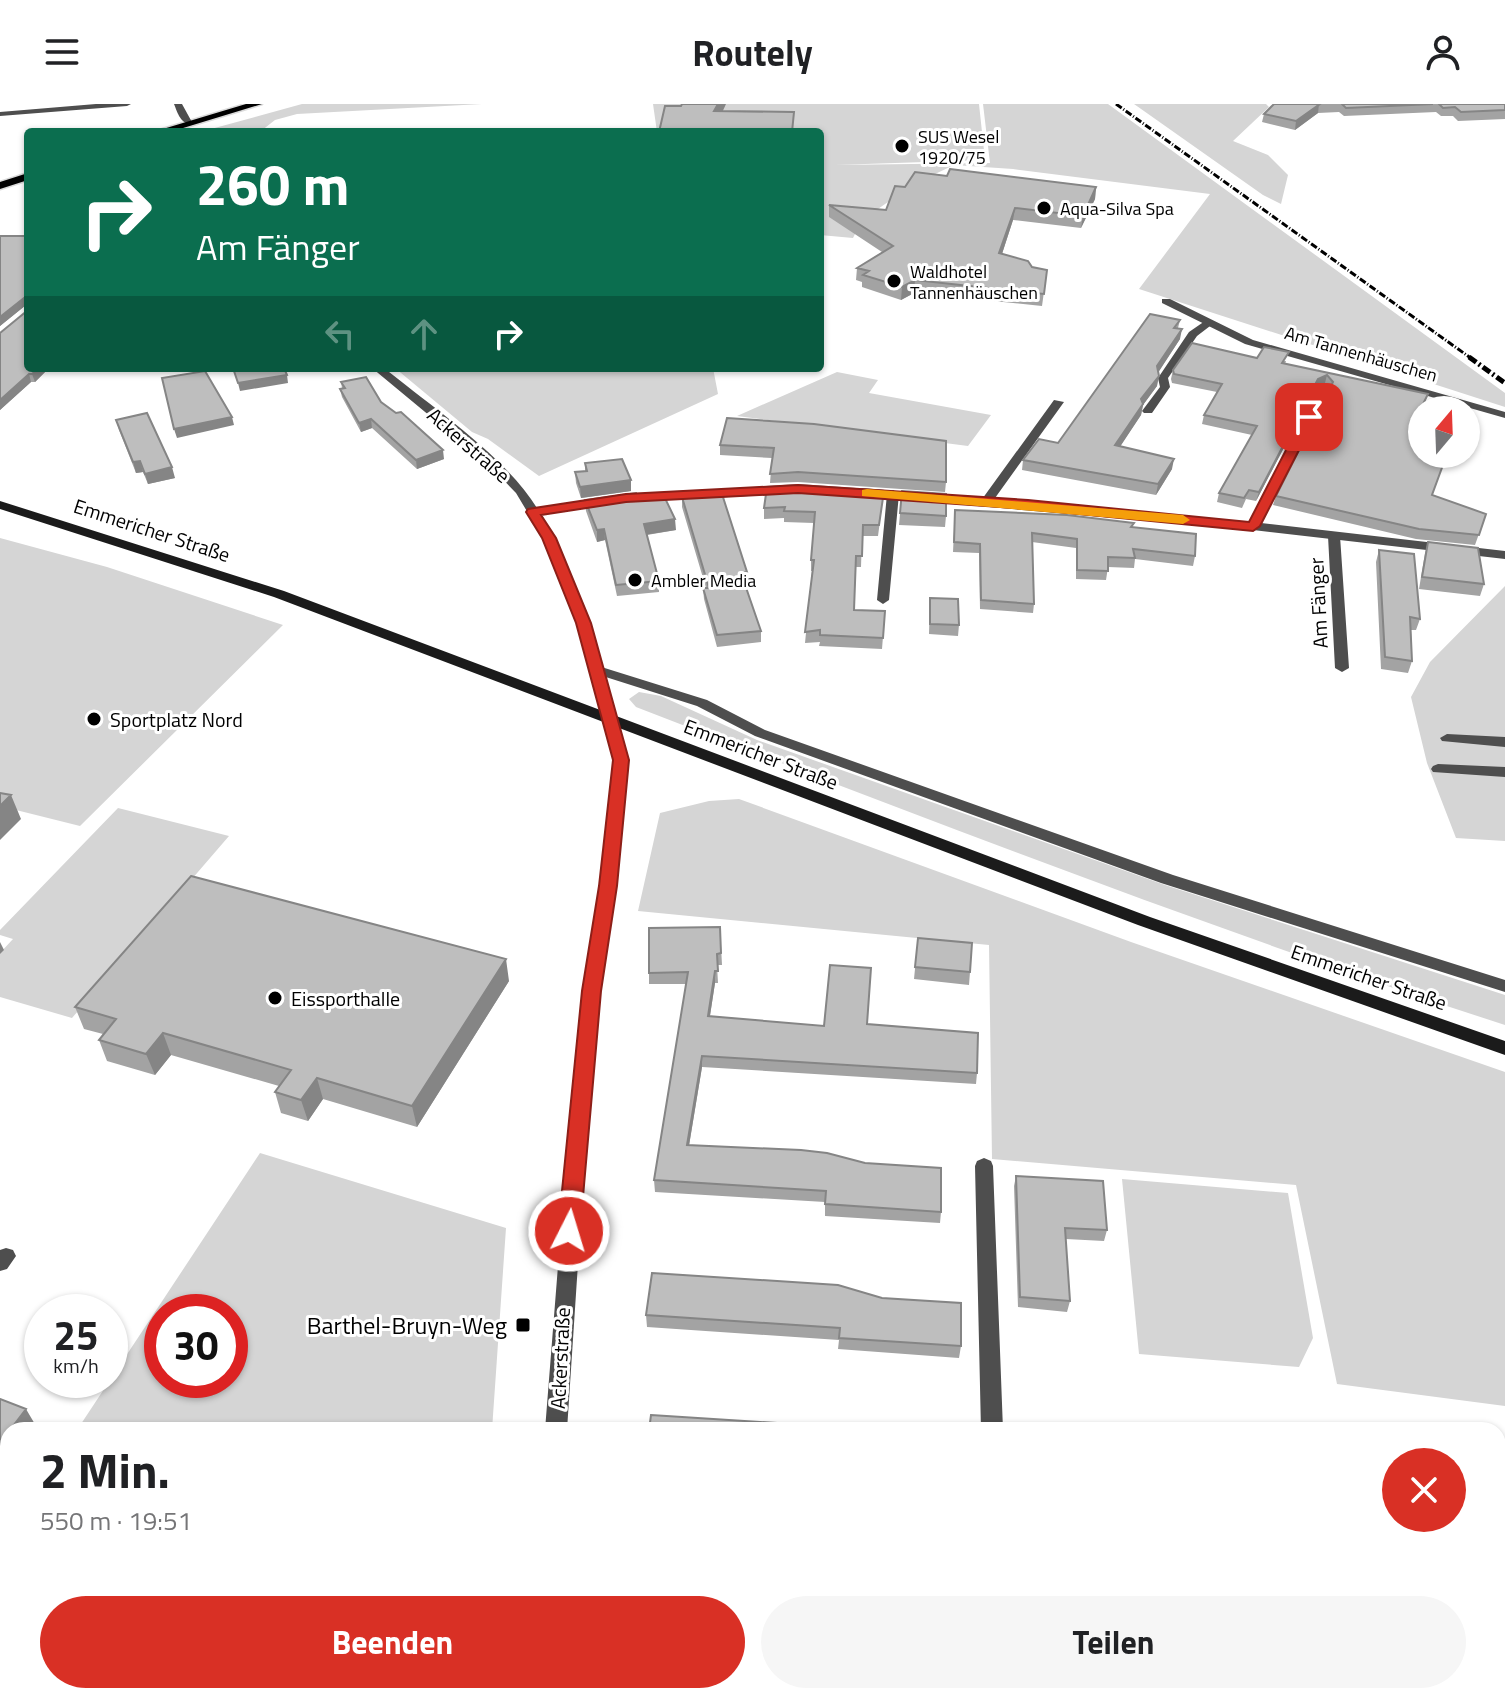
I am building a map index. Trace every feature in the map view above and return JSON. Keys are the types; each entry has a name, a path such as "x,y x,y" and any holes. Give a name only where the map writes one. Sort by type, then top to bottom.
{"main road":[{"path":"171,128 257,104"},
{"path":"0,186 24,177"},
{"name":"Emmericher Straße","path":"0,505 279,594 1144,921 1505,1048"}],"street":[{"path":"0,114 127,104"},
{"path":"178,104 183,117 190,122"},
{"name":"Am Tannenhäuschen","path":"1166,301 1249,342 1505,415"},
{"path":"1148,411 1165,387 1163,378 1193,334 1209,323"},
{"name":"Ackerstraße","path":"382,372 493,463 521,491 549,538 584,623 621,760 608,886 591,991 557,1422"},
{"path":"1253,526 1323,389"},
{"path":"986,502 1058,402"},
{"path":"532,512 626,498 798,489"},
{"name":"Am Fänger","path":"846,492 1253,526 1505,555"},
{"path":"883,600 893,494"},
{"name":"Am Fänger","path":"1334,536 1342,668"},
{"path":"595,669 702,703 760,733 1167,879 1505,986"},
{"path":"1447,738 1505,742"},
{"path":"1438,769 1505,772"},
{"path":"984,1166 992,1422"}],"shaded area":[{"path":"302,104 482,104 297,114 275,120 265,128 215,128"},
{"path":"653,104 979,104 985,160 835,165 990,163 983,104 1108,104 1505,393 1505,407 1480,399 1480,396 1471,396 1139,289 1210,194 1013,169 954,165 914,184 862,220 853,238 824,235 824,128 656,128"},
{"path":"1134,104 1266,104 1269,107 1233,141 1268,155 1288,175 1281,204 1263,195"},
{"path":"400,372 714,372 718,394 539,476 488,439 472,432"},
{"path":"837,372 878,380 869,393 991,415 968,446 737,416"},
{"name":"Sportplatz Nord","path":"0,538 107,567 283,625 80,826 0,806"},
{"path":"1505,586 1505,841 1456,838 1427,763 1411,697 1430,662"},
{"path":"639,692 661,696 757,740 1165,885 1505,995 1505,1025 1177,912 744,749 636,707 629,699"},
{"path":"739,799 1131,942 1505,1072 1505,1406 1337,1384 1296,1185 992,1159 989,945 638,911 660,813 709,801"},
{"path":"118,808 229,836 72,1018 0,997 0,953 13,939 0,935 0,930"},
{"path":"260,1153 506,1228 493,1422 82,1422 98,1398 128,1398 128,1353 144,1329 144,1398 248,1398 248,1294 167,1294"},
{"path":"1122,1179 1288,1193 1313,1338 1299,1367 1139,1354"}],"building":[{"path":"718,104 714,111 794,112 792,128 660,128 665,106"},
{"path":"1274,104 1320,104 1296,121 1264,114"},
{"path":"1342,104 1433,104 1346,108"},
{"path":"1439,104 1505,104 1505,110 1461,112 1455,107 1443,108"},
{"path":"950,169 1096,187 1083,216 1015,208 999,253 1047,270 1044,294 915,280 902,287 863,275 869,271 857,268 893,246 829,205 886,210 895,186 905,187 915,172 947,176"},
{"path":"0,236 24,236 24,298 0,317"},
{"path":"24,313 24,372 34,372 0,400 0,333"},
{"path":"1150,314 1180,320 1174,328 1182,329 1157,366 1159,376 1141,399 1143,404 1115,445 1174,459 1158,484 1023,460 1039,439 1058,443"},
{"path":"1192,343 1257,358 1264,347 1289,352 1282,363 1428,394 1408,396 1408,468 1442,468 1432,495 1486,514 1479,535 1419,529 1276,496 1333,382 1327,375 1318,379 1259,492 1249,490 1244,498 1219,493 1257,426 1204,415 1222,384 1174,374 1173,370"},
{"path":"206,372 232,417 174,429 162,378"},
{"path":"234,372 286,372 287,375 238,383"},
{"path":"366,377 381,402 396,413 401,412 443,450 416,460 371,419 359,423 340,389 345,388 341,382"},
{"path":"147,413 172,467 145,474 140,461 133,462 116,420"},
{"path":"727,418 814,424 946,441 946,482 798,472 770,474 774,448 720,445"},
{"path":"622,459 631,480 580,487 575,472 587,471 585,463"},
{"path":"798,485 884,491 879,525 863,525 862,556 856,556 854,610 885,611 883,638 820,635 820,630 805,632 814,560 811,560 815,512 784,511 785,507 764,508 767,487"},
{"path":"902,491 946,494 946,516 900,513"},
{"path":"636,493 639,500 664,496 675,519 644,524 659,581 616,585 604,529 597,530 585,500"},
{"path":"722,494 747,572 741,573 761,631 717,635 703,588 709,588 682,497"},
{"path":"955,510 1067,515 1134,523 1131,527 1196,534 1195,556 1133,549 1135,558 1108,557 1108,571 1077,570 1077,539 1032,533 1034,604 981,600 980,544 954,542"},
{"path":"1428,542 1478,548 1484,584 1422,577"},
{"path":"1379,550 1414,554 1420,619 1410,617 1412,661 1385,657"},
{"path":"930,598 958,599 959,625 930,624"},
{"path":"0,793 11,795 0,806"},
{"name":"Eissporthalle","path":"191,876 506,959 412,1106 317,1078 301,1100 275,1092 291,1070 163,1033 146,1054 99,1040 116,1019 75,1007"},
{"path":"720,927 721,953 717,954 718,971 715,971 708,1016 824,1026 830,965 871,968 867,1024 978,1033 977,1073 702,1056 687,1145 801,1150 865,1163 941,1168 941,1212 825,1204 826,1191 654,1180 688,972 649,973 649,928"},
{"path":"918,938 972,943 970,972 915,967"},
{"path":"1016,1176 1103,1181 1107,1230 1065,1228 1070,1301 1020,1297"},
{"path":"652,1273 838,1285 882,1298 961,1303 961,1346 839,1338 840,1328 646,1315"},
{"path":"0,1399 26,1409 16,1422 0,1422"},
{"path":"651,1415 760,1422 650,1422"}],"railway":[{"path":"1116,104 1472,359"},
{"path":"1469,357 1505,383"}],"slow traffic":[{"path":"867,493 1028,504 1183,520"}],"place":[{"name":"SUS Wesel 1920/75","path":"902,146"},
{"name":"Aqua-Silva Spa","path":"1044,208"},
{"name":"Waldhotel Tannenhäuschen","path":"894,281"},
{"name":"Ambler Media","path":"635,580"},
{"name":"Sportplatz Nord","path":"94,719"},
{"name":"Eissporthalle","path":"275,998"},
{"name":"Barthel-Bruyn-Weg","path":"523,1325"}],"route":[{"path":"569,1231 591,991 608,886 621,760 584,623 549,538 532,512 626,498 798,489 1028,504 1253,526 1309,417"}]}
